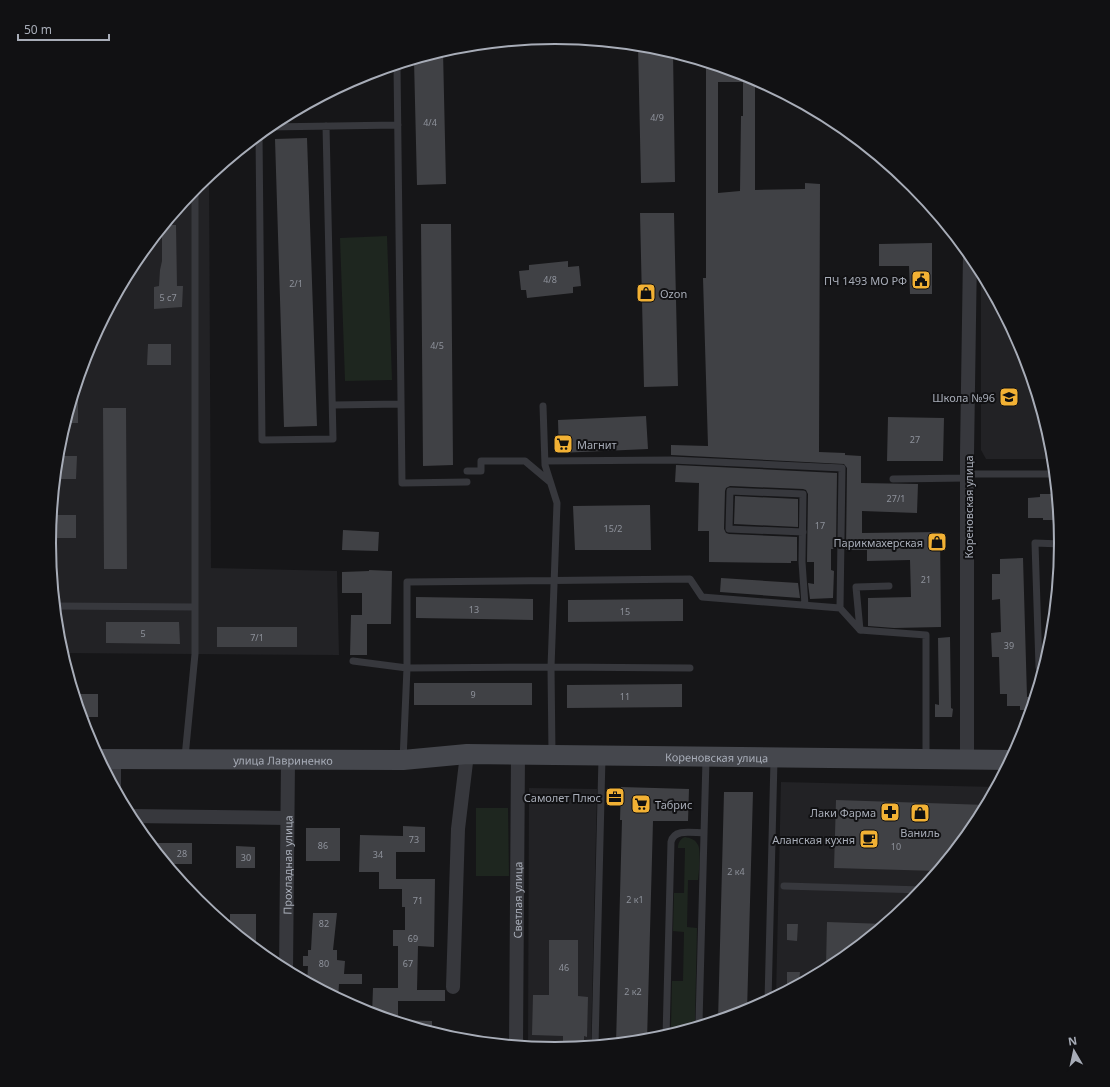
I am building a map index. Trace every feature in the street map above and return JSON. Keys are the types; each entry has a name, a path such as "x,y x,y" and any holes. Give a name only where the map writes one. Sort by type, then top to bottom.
{"street":[{"name":"Кореновская улица","path":"966,760 970,266"},
{"name":"Кореновская улица","path":"467,754 1005,760"},
{"name":"улица Лавриненко","path":"107,759 403,760 467,754"},
{"path":"453,987 458,829 467,754"},
{"name":"Светлая улица","path":"516,1041 518,754"},
{"name":"Прохладная улица","path":"286,964 288,760"},
{"path":"137,816 287,818"}],"lane":[{"path":"397,70 402,482 467,482"},
{"path":"279,127 398,125"},
{"path":"259,141 262,440 333,439 326,126"},
{"path":"185,759 195,654 195,197"},
{"path":"332,405 401,404"},
{"path":"542,406 545,462 557,503 550,667 552,755"},
{"path":"545,462 672,460 842,468 840,608"},
{"path":"467,471 481,471 481,461 525,461 551,483"},
{"path":"893,478 1049,474"},
{"path":"803,532 729,529 730,492 803,494 803,532 802,562 805,605"},
{"path":"1039,667 1035,543 1054,544"},
{"path":"403,760 407,668 406,582 690,579 702,597 840,608 860,630 926,635 926,759"},
{"path":"860,630 856,587 889,586"},
{"path":"60,606 194,607"},
{"path":"353,661 407,668 690,668"},
{"path":"595,1041 602,755"},
{"path":"699,1021 706,757"},
{"path":"768,995 774,757"},
{"path":"666,1030 671,842 675,834 680,832 704,833"},
{"path":"784,886 915,890"}],"shaded area":[{"path":"209,184 211,568 337,571 339,655 68,653 60,609 57,576 57,511 65,446 82,383 107,323 122,294 159,239 179,214"},
{"path":"387,236 392,380 345,381 340,238"},
{"name":"Школа №96","path":"981,283 1003,323 1028,383 1037,414 1047,459 986,459 981,450"},
{"path":"781,782 991,787 951,848 931,873 908,897 859,940 833,959 776,991"},
{"path":"529,788 597,789 591,1042 528,1042"},
{"path":"476,808 508,808 509,876 476,876"},
{"path":"685,837 695,841 699,847 700,856 698,880 688,880 687,927 697,928 695,1021 693,1023 678,1027 671,1027 672,981 683,981 684,932 673,931 674,893 684,893 685,848 678,848 678,844"}],"building":[{"path":"638,51 673,59 675,182 641,183"},
{"path":"443,57 446,184 417,185 414,65"},
{"path":"706,68 755,86 755,190 805,189 805,183 820,184 819,452 845,453 845,455 861,456 861,483 918,484 917,513 862,511 862,533 940,532 941,627 894,628 868,626 868,598 911,597 910,560 867,561 867,550 846,550 847,468 844,464 671,455 671,445 708,446 703,278 706,278","holes":["718,82 743,82 743,116 741,116 740,191 718,193"]},
{"path":"307,138 317,426 284,427 275,139"},
{"path":"640,213 674,213 678,386 644,387"},
{"path":"421,224 451,224 453,465 423,466"},
{"path":"170,225 176,225 177,286 183,286 182,307 154,309 154,287 159,286 162,261 162,237 161,237"},
{"name":"ПЧ 1493 МО РФ","path":"932,243 932,294 910,294 909,266 879,266 879,244"},
{"path":"568,261 568,267 579,266 581,286 573,287 573,293 527,298 526,290 521,290 519,271 529,270 529,265"},
{"path":"148,344 171,344 171,365 147,365"},
{"path":"78,397 78,423 71,423"},
{"path":"103,408 126,408 127,569 104,569"},
{"path":"646,416 648,449 559,453 558,420"},
{"path":"888,417 944,418 943,461 887,461"},
{"path":"63,456 77,456 76,479 60,479"},
{"path":"676,465 837,473 836,549 831,549 831,570 834,571 833,598 810,599 808,583 814,584 814,562 807,562 808,494 806,490 730,486 726,488 725,491 724,529 726,533 797,537 797,561 791,561 791,563 709,562 709,531 698,531 699,483 675,482"},
{"path":"1040,494 1051,494 1053,520 1028,518 1028,498 1040,497"},
{"path":"735,496 798,499 798,527 734,524"},
{"path":"650,505 651,550 575,550 573,506"},
{"path":"57,515 76,515 76,538 56,538"},
{"path":"343,530 379,532 378,551 342,550"},
{"path":"1023,558 1027,697 1030,697 1026,710 1020,710 1020,706 1007,706 1007,694 1000,694 999,657 992,657 991,633 1001,632 1000,599 992,600 992,574 1000,574 1000,559"},
{"path":"369,570 392,571 391,624 367,624 367,655 350,655 351,615 362,615 362,593 342,593 342,572"},
{"path":"721,578 798,583 800,598 720,592"},
{"path":"416,597 533,599 533,620 416,618"},
{"path":"683,599 683,621 568,622 568,600"},
{"path":"106,622 179,622 180,644 106,643"},
{"path":"217,627 297,627 297,647 217,647"},
{"path":"950,637 952,717 935,717 935,704 939,705 938,638"},
{"path":"414,683 532,683 532,705 414,705"},
{"path":"682,684 682,707 567,708 567,685"},
{"path":"79,694 98,694 98,717 87,717"},
{"path":"621,787 689,789 688,821 653,821 647,1034 616,1039 622,820 620,820"},
{"path":"724,792 753,792 747,1004 718,1015"},
{"path":"836,800 980,805 951,848 933,871 834,868"},
{"path":"403,826 425,827 425,852 396,852 396,879 435,879 434,947 418,946 417,990 445,990 445,1001 398,1001 398,1017 372,1008 373,988 398,988 398,946 393,946 393,930 405,930 405,907 402,907 402,889 379,889 379,872 359,872 360,835 403,836"},
{"path":"306,828 340,828 340,861 306,861"},
{"path":"155,843 192,843 192,864 172,864"},
{"path":"236,846 255,847 255,868 236,868"},
{"path":"313,913 337,913 333,950 337,950 337,960 345,961 344,974 362,974 362,984 339,984 338,993 307,977 308,966 303,966 303,956 308,956 308,950 311,950"},
{"path":"230,914 256,914 256,944 251,940 230,922"},
{"path":"827,922 878,924 859,940 826,963"},
{"path":"787,924 798,924 797,941 787,940"},
{"path":"549,940 578,940 578,996 588,997 587,1037 584,1036 584,1042 563,1043 563,1036 532,1035 533,995 549,995"},
{"path":"787,972 800,972 799,979 787,984"},
{"path":"408,1020 432,1021 432,1027"}],"place":[{"name":"ПЧ 1493 МО РФ","path":"921,280"},
{"name":"Ozon","path":"646,293"},
{"name":"Школа №96","path":"1009,397"},
{"name":"Магнит","path":"563,444"},
{"name":"Парикмахерская","path":"937,542"},
{"name":"Самолет Плюс","path":"615,797"},
{"name":"Табрис","path":"641,804"},
{"name":"Лаки Фарма","path":"890,812"},
{"name":"Ваниль","path":"920,813"},
{"name":"Аланская кухня","path":"869,839"}]}
